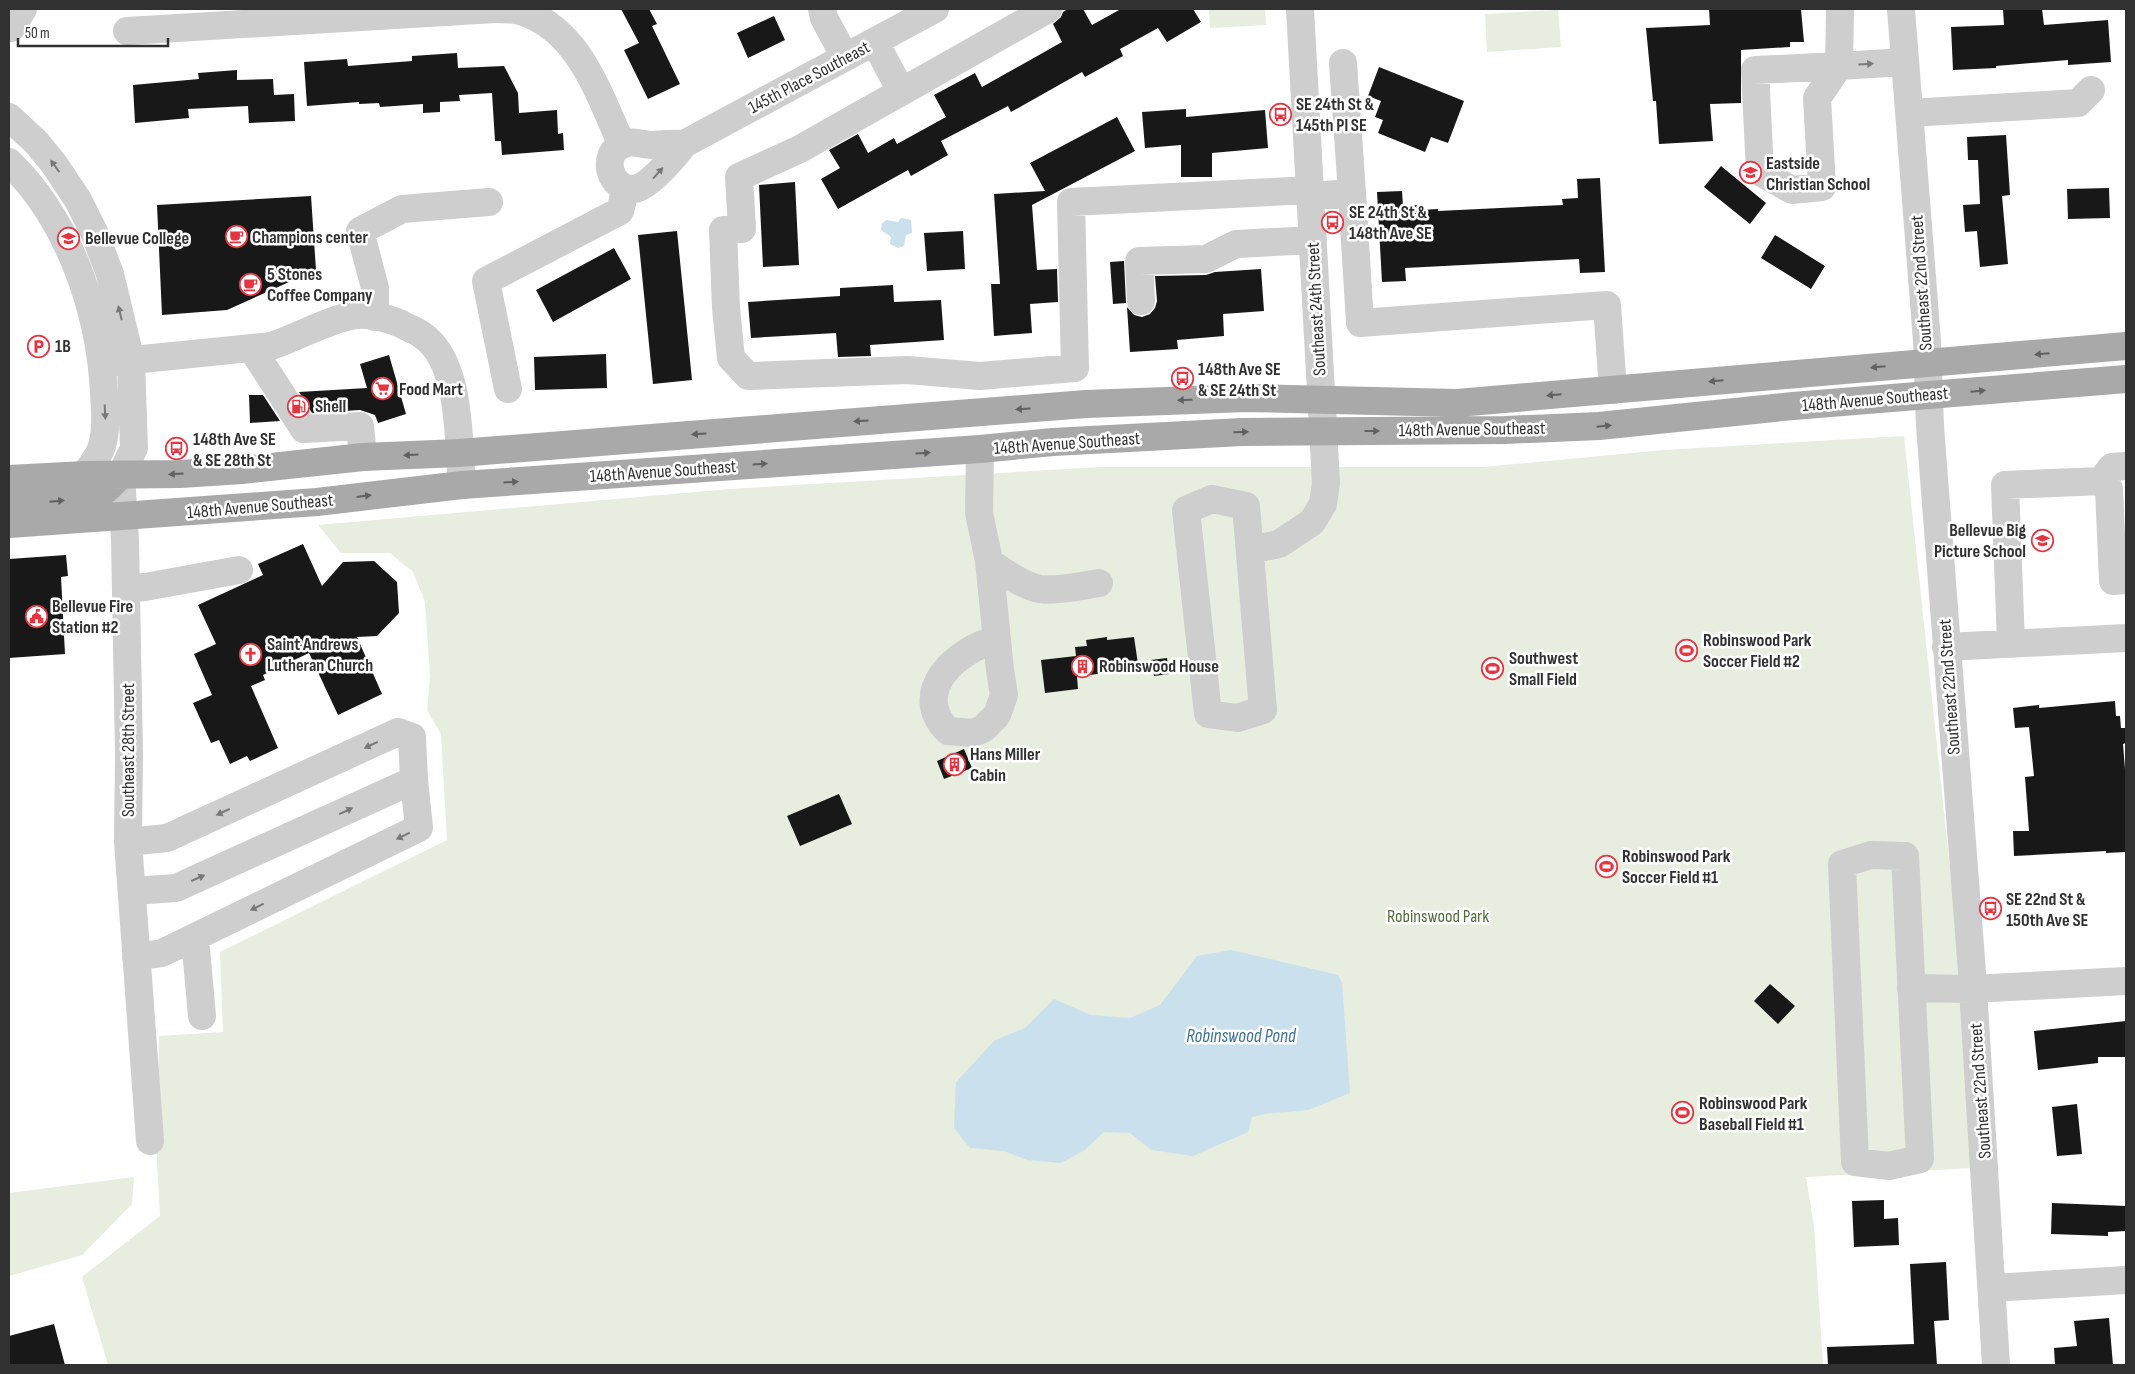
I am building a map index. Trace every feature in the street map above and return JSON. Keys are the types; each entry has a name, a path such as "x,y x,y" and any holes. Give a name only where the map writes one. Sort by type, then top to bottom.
{"main road":[{"name":"148th Avenue Southeast","path":"9,479 242,470 363,457 459,453 1105,403 1247,398 1321,398 1457,403 2126,346"},
{"name":"148th Avenue Southeast","path":"9,524 318,502 462,485 980,449 1053,442 1242,432 1505,430 1599,426 1929,394 2126,379"},
{"path":"9,505 82,499 102,493 122,475"}],"street":[{"path":"9,27 12,28 23,9"},
{"path":"127,31 496,9 519,10 535,16 551,26 568,41 584,64 622,144"},
{"path":"822,9 824,18 845,58"},
{"name":"145th Place Southeast","path":"684,144 935,9"},
{"path":"1048,9 800,149 739,177 742,229 723,230 726,308 731,358 748,376 907,370 980,376 1075,368 1071,202 1352,193"},
{"name":"Southeast 24th Street","path":"1250,550 1279,544 1312,522 1323,504 1326,483 1300,9"},
{"path":"1840,9 1839,66 1817,98 1822,188 1792,190 1760,172 1755,70 1839,66 1905,62"},
{"name":"Southeast 22nd Street","path":"1901,9 1927,341 1946,647 1972,989 1996,1365"},
{"path":"875,42 901,91"},
{"path":"1343,63 1360,323 1607,305 1613,390"},
{"path":"1909,114 2078,103 2091,90"},
{"name":"Southeast 28th Street","path":"9,117 36,142 54,164 78,200 110,274 132,361 134,448 122,475 129,753 128,842 150,1141"},
{"path":"631,142 652,145 684,144 676,155 644,187 626,188 618,184 609,168 610,158 622,144 631,142"},
{"path":"9,162 41,200 63,236 79,274 93,318 103,363 106,428 102,447 85,475"},
{"path":"508,389 486,281 620,211 626,188"},
{"path":"375,317 374,288 360,231 402,209 489,202"},
{"path":"1140,301 1139,261 1206,258 1236,244 1313,240"},
{"path":"103,363 252,349 293,339 340,319 358,315 392,320 423,335 434,346 444,362 452,382 462,485"},
{"path":"252,349 304,429 360,426 363,457"},
{"path":"980,376 983,412"},
{"path":"980,449 979,513 989,561 996,640"},
{"path":"2101,481 2112,467 2126,466"},
{"path":"2011,643 2005,485 2101,481 2109,489 2113,581 2126,580"},
{"path":"1212,499 1246,506 1250,550 1263,710 1237,718 1208,714 1186,510 1212,499"},
{"path":"989,561 1002,572 1039,589 1065,588 1099,583"},
{"path":"126,588 145,587 238,570"},
{"path":"1946,647 2126,638"},
{"path":"128,842 167,838 398,732 412,737 419,828 195,938 162,953 136,957"},
{"path":"132,891 176,888 414,780"},
{"path":"1871,855 1904,856 1911,988 1920,1159 1889,1166 1855,1162 1842,864 1871,855"},
{"path":"195,938 202,1016"},
{"path":"1911,988 1972,989 2126,981"},
{"path":"1992,1288 2126,1280"}],"green space":[{"path":"1209,9 1265,9 1266,25 1210,28"},
{"path":"1558,10 1561,47 1487,52 1485,14"},
{"name":"Robinswood Park","path":"1904,436 1959,953 1972,1168 1806,1177 1814,1226 1823,1365 108,1365 82,1277 160,1216 157,1162 159,1036 223,1032 220,952 447,840 441,734 427,710 430,676 425,602 413,572 390,553 341,553 318,525 730,489 1100,467 1483,467 1664,450"},
{"path":"134,1177 132,1204 82,1255 9,1276 9,1193"}],"water":[{"path":"901,218 911,220 912,233 906,235 904,246 898,248 890,244 891,237 881,230 882,223 887,220 898,222"},
{"name":"Robinswood Pond","path":"1231,950 1338,975 1342,983 1350,1093 1308,1110 1252,1117 1248,1132 1193,1156 1151,1150 1130,1133 1104,1132 1085,1150 1061,1163 1027,1160 1004,1151 970,1148 954,1128 956,1082 995,1040 1025,1028 1054,999 1091,1015 1130,1018 1160,1005 1197,956"}],"building":[{"path":"621,9 649,9 657,24 652,26 680,84 648,99 624,50 639,43"},
{"path":"1068,9 1083,9 1092,25 1121,9 1193,9 1201,22 1167,42 1158,28 1120,49 1123,56 1085,77 1082,72 1011,112 1008,106 941,141 948,155 911,176 908,170 838,209 821,179 840,168 829,150 858,134 868,153 894,138 897,144 946,117 934,95 975,73 982,87 1062,42 1053,24"},
{"path":"1709,9 1801,9 1804,42 1790,42 1790,47 1741,50 1741,103 1710,104 1713,141 1659,144 1656,101 1653,101 1646,28 1710,25"},
{"path":"2003,9 2042,9 2044,25 2108,20 2111,62 2068,65 2068,60 1996,66 1996,68 1953,70 1951,27 2004,25"},
{"path":"774,16 785,40 748,58 737,33"},
{"path":"457,53 458,68 504,66 518,93 519,113 557,110 558,134 563,133 564,150 502,155 501,141 495,141 492,93 459,95 460,101 440,102 440,112 423,113 423,104 380,107 379,103 359,104 359,102 307,106 304,62 347,59 348,66 412,61 412,56"},
{"path":"1379,67 1464,101 1448,143 1431,137 1425,152 1378,133 1383,120 1375,117 1381,101 1368,96"},
{"path":"237,70 237,80 273,79 274,95 294,94 295,121 249,123 248,106 188,109 189,118 135,123 133,85 199,79 198,73"},
{"path":"1186,109 1186,117 1265,110 1268,148 1212,153 1212,177 1181,177 1181,145 1145,148 1142,112"},
{"path":"1117,117 1135,151 1032,205 1037,270 1057,269 1058,302 1030,304 1032,333 994,336 991,284 1000,284 994,194 1045,191 1030,163"},
{"path":"2006,135 2010,195 2002,196 2008,264 1980,267 1977,231 1965,232 1963,205 1980,204 1978,160 1968,160 1967,137"},
{"path":"1721,166 1766,203 1750,224 1704,187"},
{"path":"1600,178 1605,272 1580,273 1579,259 1405,268 1406,281 1382,282 1377,192 1402,191 1403,206 1421,205 1421,210 1438,209 1438,211 1563,205 1562,199 1578,198 1577,179"},
{"path":"795,182 799,265 763,267 759,185"},
{"path":"2109,188 2110,218 2068,219 2067,189"},
{"name":"Champions center","path":"311,196 316,270 227,310 162,315 157,205"},
{"path":"677,231 692,380 653,384 638,235"},
{"path":"963,231 965,269 927,271 924,233"},
{"path":"1775,235 1825,266 1811,289 1761,258"},
{"path":"614,248 631,279 553,322 536,290"},
{"path":"1124,261 1126,303 1113,304 1110,262"},
{"path":"1261,269 1264,311 1223,314 1224,336 1177,340 1178,349 1130,352 1127,307 1134,315 1142,317 1150,314 1155,308 1157,301 1155,276 1206,275 1215,272"},
{"path":"893,285 894,302 941,300 944,340 870,345 871,356 838,357 836,333 751,338 748,302 840,296 840,288"},
{"path":"606,354 607,388 535,390 534,357"},
{"path":"389,355 406,414 378,423 375,415 360,410 312,413 299,392 367,388 360,364"},
{"path":"249,395 263,395 280,421 250,423"},
{"name":"Saint Andrews Lutheran Church","path":"303,544 322,586 343,562 374,561 397,582 399,613 377,636 357,637 382,694 338,715 309,653 263,675 265,680 251,686 278,748 250,761 247,756 230,764 219,740 211,743 193,703 212,695 194,654 216,644 198,605 263,575 258,564"},
{"name":"Bellevue Fire Station #2","path":"66,555 68,576 61,577 65,654 9,658 9,559"},
{"name":"Robinswood House","path":"1107,637 1107,640 1134,637 1138,664 1110,668 1110,672 1077,677 1078,689 1045,693 1041,660 1076,656 1075,647 1087,646 1086,640"},
{"path":"1167,658 1169,674 1154,676 1151,660"},
{"path":"2115,701 2116,716 2120,716 2121,728 2126,728 2126,743 2123,744 2126,782 2126,852 2106,853 2106,851 2014,856 2013,831 2029,831 2025,777 2034,776 2029,727 2015,728 2013,708 2039,705 2039,708"},
{"name":"Hans Miller Cabin","path":"964,749 972,768 944,779 937,761"},
{"path":"839,794 852,824 800,846 787,816"},
{"path":"1770,984 1795,1006 1778,1024 1754,1001"},
{"path":"2126,1021 2126,1057 2098,1057 2098,1063 2038,1070 2034,1031"},
{"path":"2077,1104 2082,1154 2057,1156 2052,1107"},
{"path":"1884,1200 1884,1219 1898,1218 1899,1245 1854,1247 1852,1201"},
{"path":"2052,1203 2126,1206 2126,1231 2108,1232 2108,1236 2051,1234"},
{"path":"1946,1262 1949,1320 1934,1321 1937,1365 1828,1365 1827,1347 1914,1344 1910,1264"},
{"path":"2109,1318 2113,1365 2055,1365 2054,1348 2077,1346 2074,1321"},
{"path":"54,1324 65,1365 9,1365 9,1336"}],"place":[{"name":"SE 24th St & 145th Pl SE","path":"1280,114"},
{"name":"Eastside Christian School","path":"1750,173"},
{"name":"SE 24th St & 148th Ave SE","path":"1333,222"},
{"name":"Champions center","path":"236,237"},
{"name":"Bellevue College","path":"69,238"},
{"name":"5 Stones Coffee Company","path":"251,284"},
{"name":"1B","path":"39,346"},
{"name":"148th Ave SE & SE 24th St","path":"1182,379"},
{"name":"Food Mart","path":"383,389"},
{"name":"Shell","path":"299,406"},
{"name":"148th Ave SE & SE 28th St","path":"177,449"},
{"name":"Bellevue Big Picture School","path":"2042,540"},
{"name":"Bellevue Fire Station #2","path":"36,616"},
{"name":"Robinswood Park Soccer Field #2","path":"1687,650"},
{"name":"Saint Andrews Lutheran Church","path":"251,654"},
{"name":"Robinswood House","path":"1083,666"},
{"name":"Southwest Small Field","path":"1493,668"},
{"name":"Hans Miller Cabin","path":"954,764"},
{"name":"Robinswood Park Soccer Field #1","path":"1606,866"},
{"name":"SE 22nd St & 150th Ave SE","path":"1990,909"},
{"name":"Robinswood Park Baseball Field #1","path":"1683,1113"}]}
